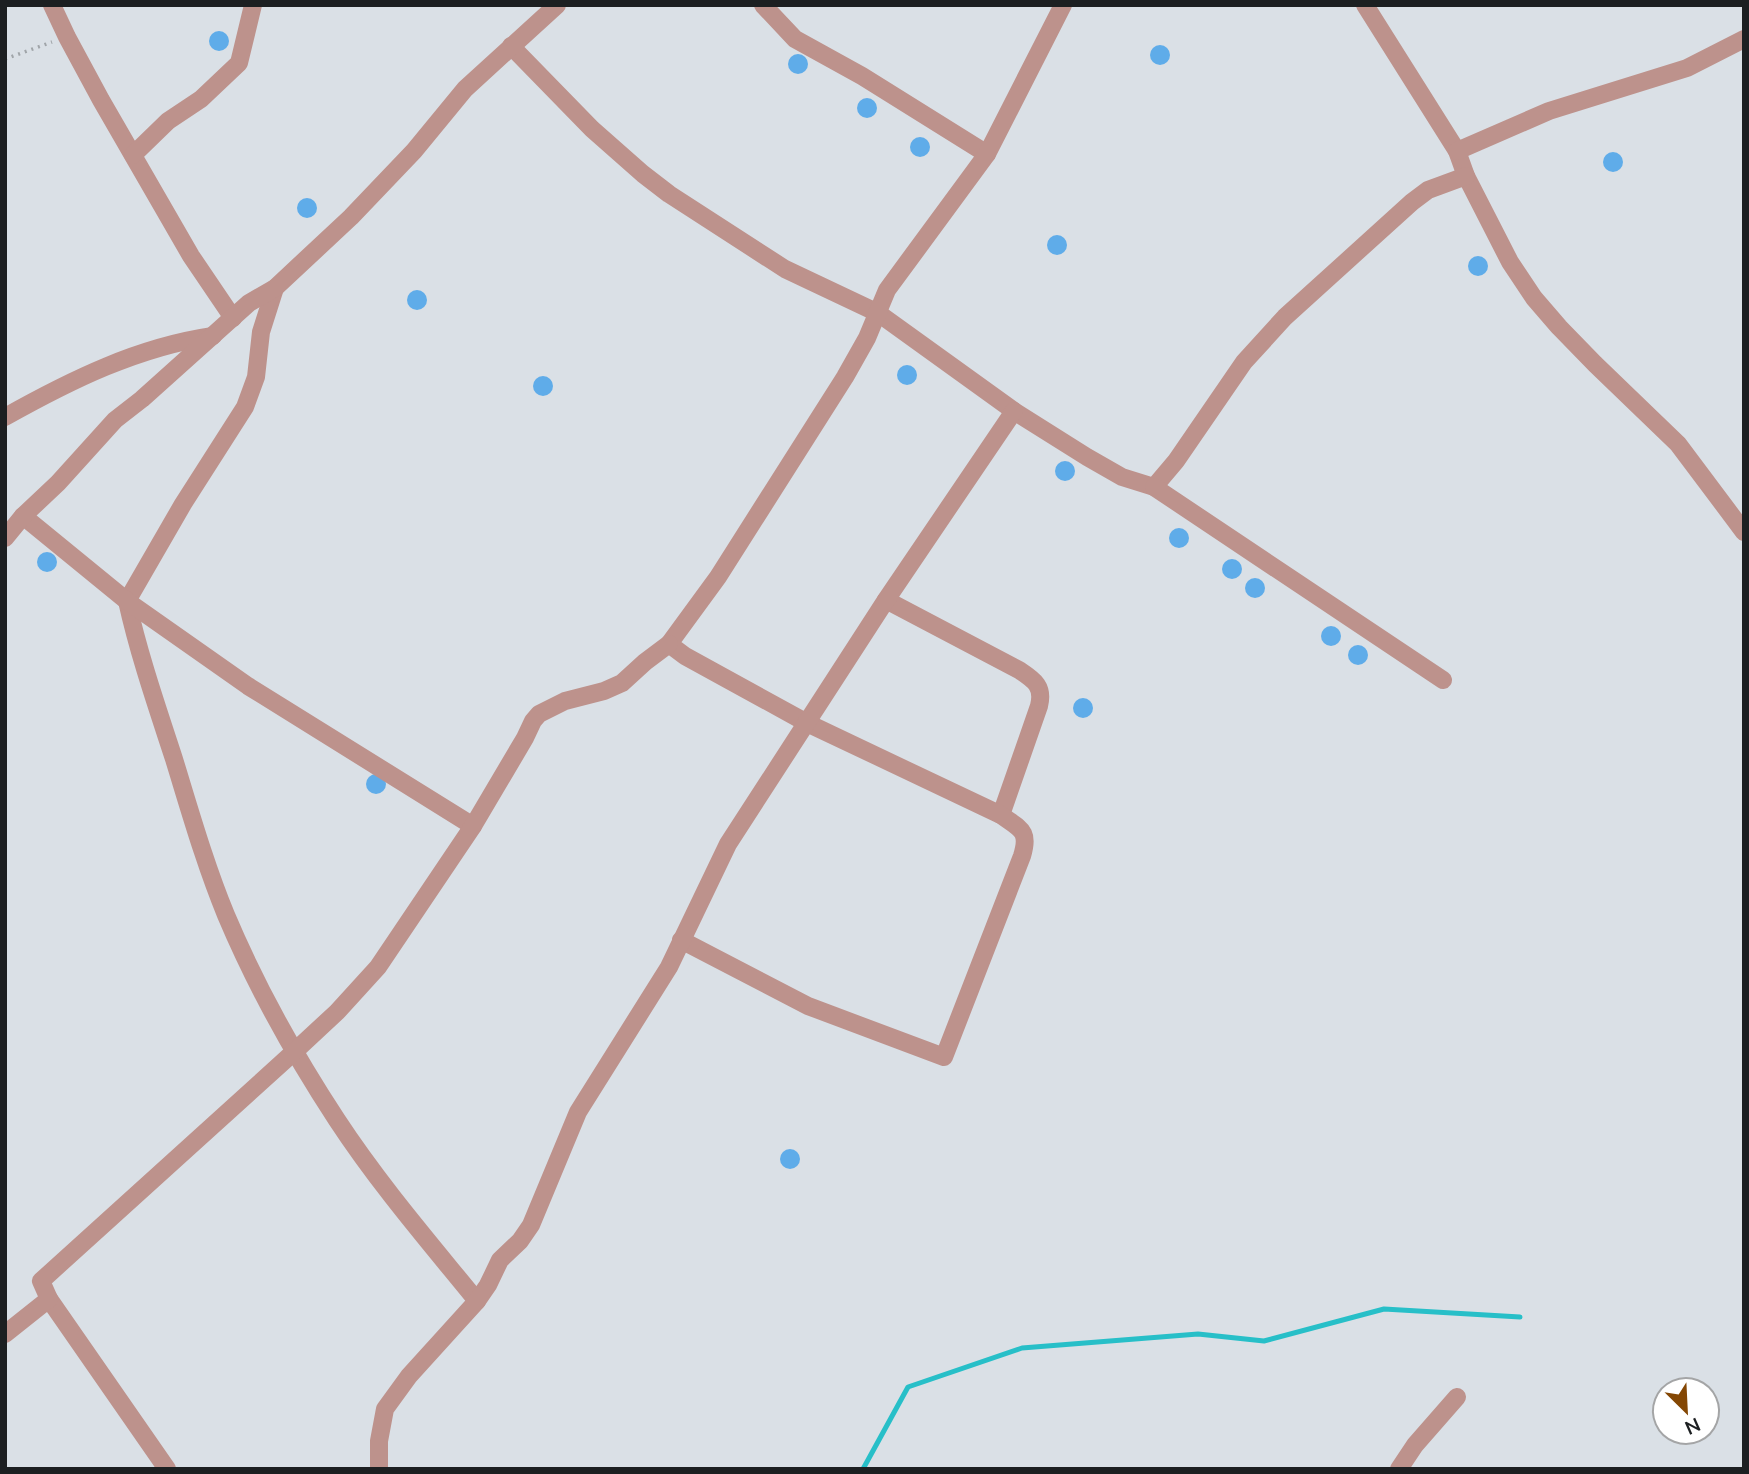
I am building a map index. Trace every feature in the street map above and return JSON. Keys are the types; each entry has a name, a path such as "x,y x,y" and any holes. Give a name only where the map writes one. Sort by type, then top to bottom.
{"street":[{"path":"52,5 67,37 191,256 233,318"},
{"path":"133,155 168,121 201,99 239,63 253,5"},
{"path":"5,538 115,420 142,400 250,303 275,288 351,217 414,151 465,89 557,5"},
{"path":"763,5 795,39 862,76 987,154"},
{"path":"167,1469 49,1299 41,1281 337,1012 378,967 473,826 539,714 565,701 604,691 622,683 669,644 718,577 845,377 867,338 887,290 987,154 1063,5"},
{"path":"1365,5 1457,151 1466,176 1510,262 1534,298 1595,364 1678,444 1744,532"},
{"path":"1457,151 1549,111 1687,68 1744,39"},
{"path":"511,46 592,129 669,194 785,269 878,313 1014,411 1122,477 1153,487 1443,680"},
{"path":"1153,487 1176,461 1244,362 1285,317 1412,202 1428,190 1466,176"},
{"path":"275,288 261,332 256,377 245,407 183,503 127,601 189,812 226,915 256,979 295,1051 370,1168 477,1301"},
{"path":"5,417 66,384 122,359 181,341 213,336"},
{"path":"379,1469 379,1441 385,1409 410,1376 477,1301 500,1261 520,1241 531,1225 578,1112 649,1000 728,844 886,600 1014,411"},
{"path":"23,516 127,601 248,686 473,826"},
{"path":"886,600 1018,670 1038,684 1042,696 1001,815"},
{"path":"669,644 685,656 807,723 1001,815 1020,828 1025,835 1026,844 944,1057 808,1006 681,940"},
{"path":"5,1334 49,1299"},
{"path":"1405,1467 1415,1445 1457,1397"}],"path":[{"path":"5,59 67,37"}],"building":[{"path":"219,31 226,34 229,41 226,48 219,51 212,48 209,41 212,34"},
{"path":"1160,45 1167,48 1170,55 1167,62 1160,65 1153,62 1150,55 1153,48"},
{"path":"798,54 805,57 808,64 805,71 798,74 791,71 788,64 791,57"},
{"path":"867,98 874,101 877,108 874,115 867,118 860,115 857,108 860,101"},
{"path":"920,137 927,140 930,147 927,154 920,157 913,154 910,147 913,140"},
{"path":"1613,152 1620,155 1623,162 1620,169 1613,172 1606,169 1603,162 1606,155"},
{"path":"307,198 314,201 317,208 314,215 307,218 300,215 297,208 300,201"},
{"path":"1057,235 1064,238 1067,245 1064,252 1057,255 1050,252 1047,245 1050,238"},
{"path":"1478,256 1485,259 1488,266 1485,273 1478,276 1471,273 1468,266 1471,259"},
{"path":"417,290 424,293 427,300 424,307 417,310 410,307 407,300 410,293"},
{"path":"907,365 914,368 917,375 914,382 907,385 900,382 897,375 900,368"},
{"path":"543,376 550,379 553,386 550,393 543,396 536,393 533,386 536,379"},
{"path":"1065,461 1072,464 1075,471 1072,478 1065,481 1058,478 1055,471 1058,464"},
{"path":"1179,528 1186,531 1189,538 1186,545 1179,548 1172,545 1169,538 1172,531"},
{"path":"47,552 54,555 57,562 54,569 47,572 40,569 37,562 40,555"},
{"path":"1232,559 1239,562 1242,569 1239,576 1232,579 1225,576 1222,569 1225,562"},
{"path":"1255,578 1262,581 1265,588 1262,595 1255,598 1248,595 1245,588 1248,581"},
{"path":"1331,626 1338,629 1341,636 1338,643 1331,646 1324,643 1321,636 1324,629"},
{"path":"1358,645 1365,648 1368,655 1365,662 1358,665 1351,662 1348,655 1351,648"},
{"path":"1083,698 1090,701 1093,708 1090,715 1083,718 1076,715 1073,708 1076,701"},
{"path":"376,774 383,777 386,784 383,791 376,794 369,791 366,784 369,777"},
{"path":"790,1149 797,1152 800,1159 797,1166 790,1169 783,1166 780,1159 783,1152"}],"waterway":[{"path":"863,1469 908,1387 1022,1348 1198,1334 1264,1341 1384,1309 1520,1317"}]}
